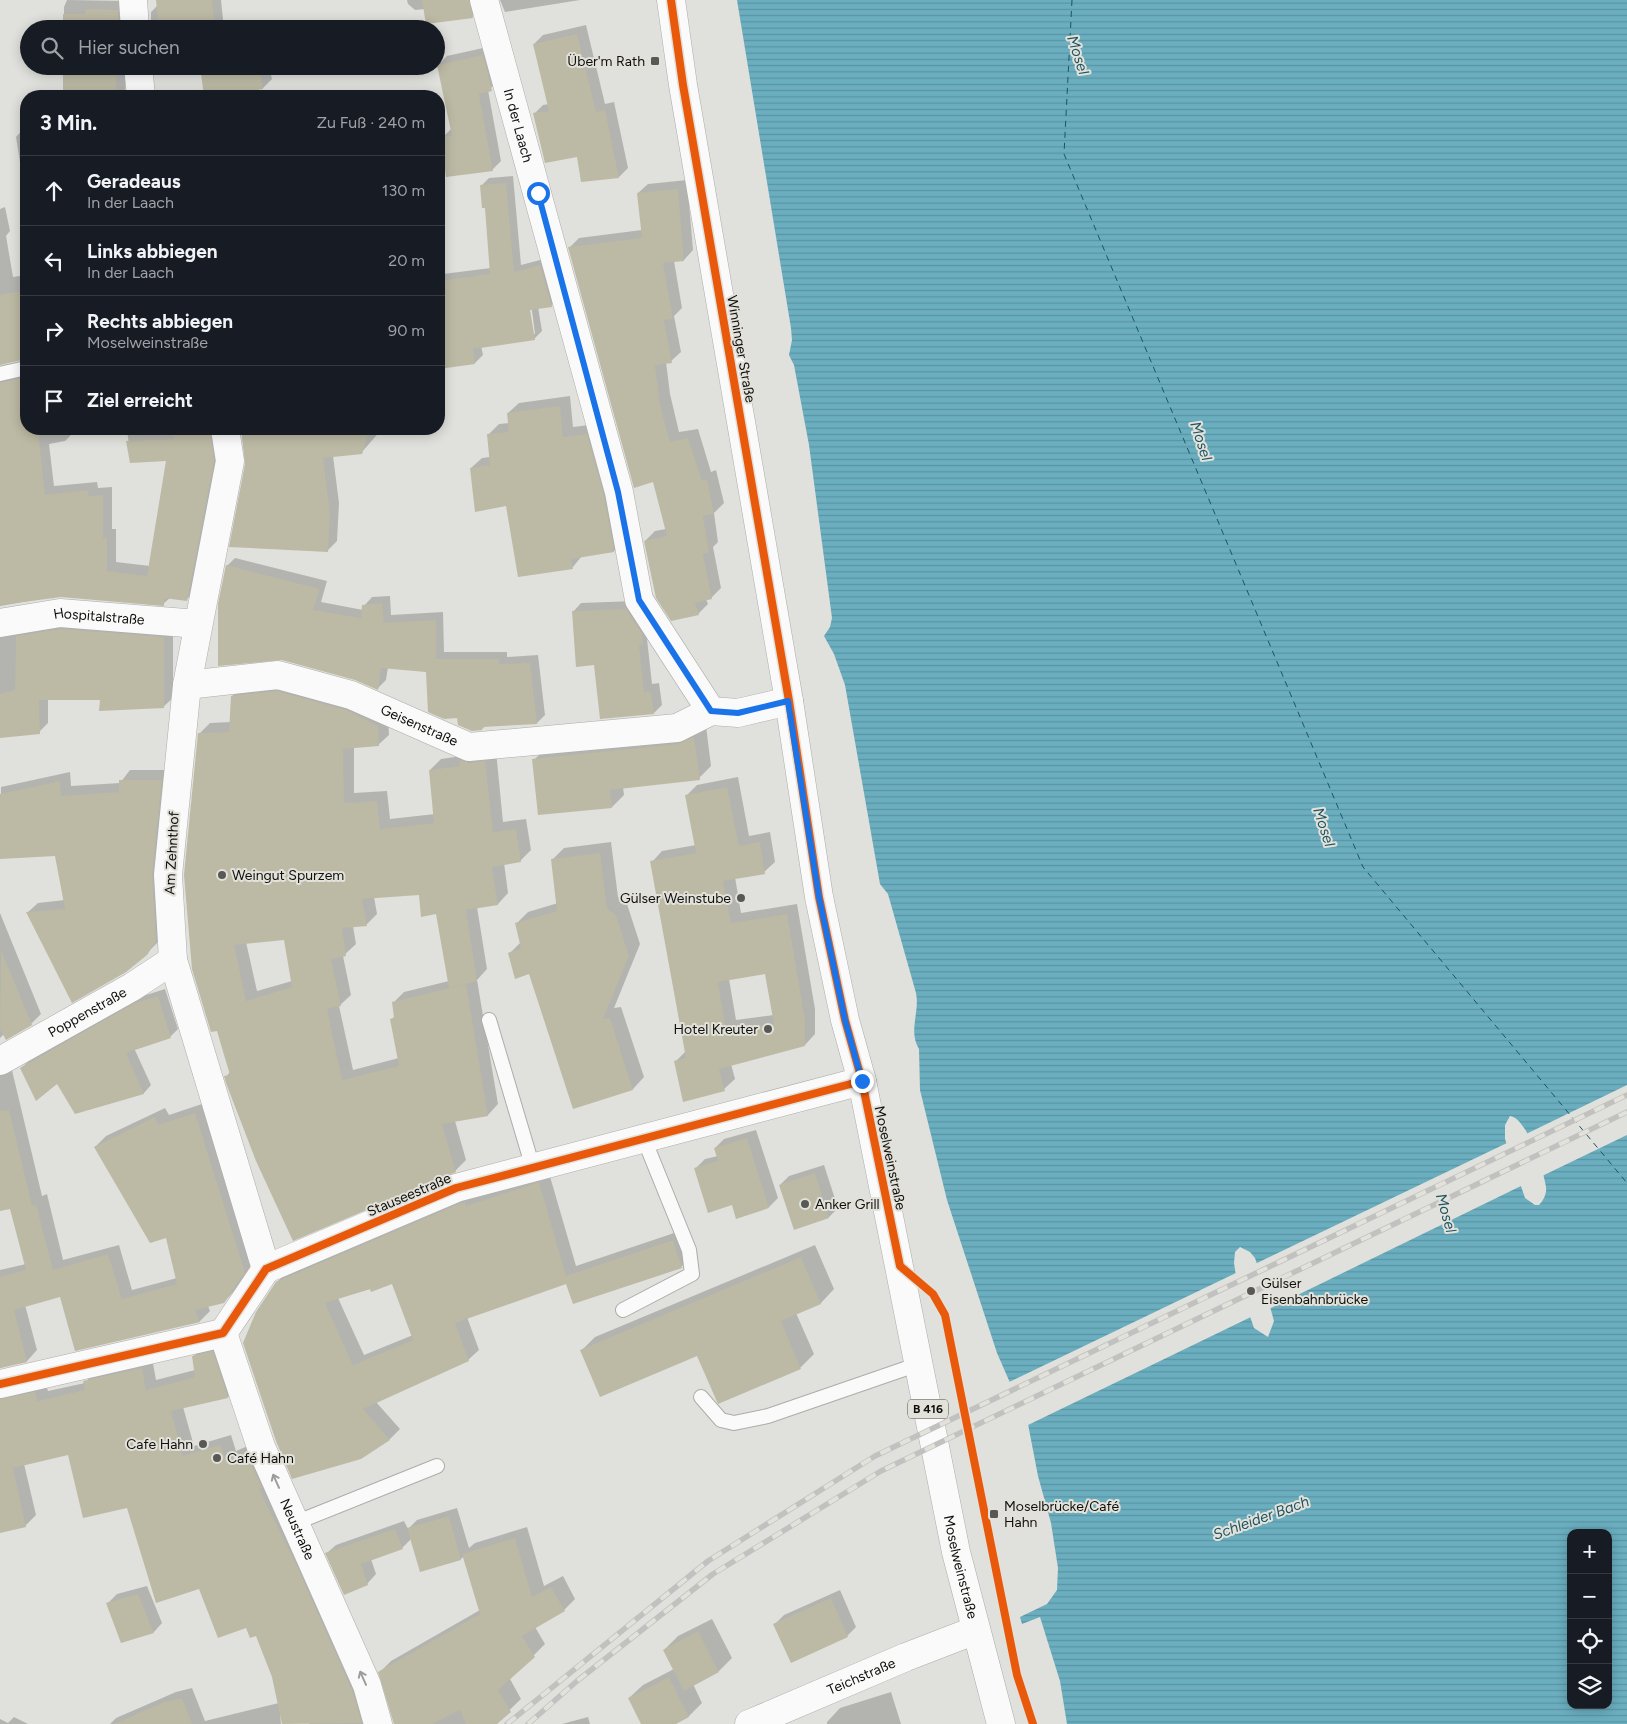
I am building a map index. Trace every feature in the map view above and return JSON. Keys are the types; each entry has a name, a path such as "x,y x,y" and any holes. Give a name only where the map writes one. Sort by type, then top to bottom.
{"street":[{"path":"133,0 134,20"},
{"name":"In der Laach","path":"484,0 618,492 639,600 711,711"},
{"name":"Winninger Straße","path":"671,0 683,85 788,701"},
{"path":"139,75 141,90"},
{"name":"Am Zehnthof","path":"226,435 230,461 187,685 168,876 173,960 266,1269"},
{"name":"Hospitalstraße","path":"0,623 60,613 198,624"},
{"name":"Geisenstraße","path":"187,685 278,675 351,695 469,747 677,728 711,711"},
{"path":"711,711 738,713 788,701"},
{"name":"Moselweinstraße","path":"788,701 819,897 845,1020 862,1081 956,1552 1001,1724"},
{"name":"Poppenstraße","path":"0,1061 132,987 173,960"},
{"name":"Stauseestraße","path":"266,1269 456,1188 862,1081"},
{"path":"0,1384 223,1333 266,1269"},
{"name":"Neustraße","path":"223,1333 261,1448 367,1685 378,1724"},
{"name":"Teichstraße","path":"749,1724 906,1657 976,1630"}],"lane":[{"path":"0,374 20,369"},
{"path":"489,1020 533,1168"},
{"path":"623,1310 692,1274 689,1250 644,1139"},
{"path":"701,1397 721,1420 734,1423 768,1416 919,1364"},
{"path":"295,1523 437,1466"}],"water":[{"path":"737,0 1627,0 1627,1724 1067,1724 1060,1681 1040,1617 1022,1624 1020,1617 1047,1604 1057,1590 1058,1568 1051,1523 1038,1476 1028,1424 997,1353 947,1200 920,1090 919,1049 914,1035 917,1007 916,993 888,894 880,884 845,685 834,654 824,636 830,627 832,618 809,445 794,365 789,355 792,340","holes":["1510,1116 1523,1126 1534,1146 1545,1179 1546,1190 1539,1205 1535,1205 1525,1198 1505,1139 1505,1125","1240,1247 1250,1252 1255,1258 1264,1285 1274,1321 1268,1337 1254,1328 1236,1276 1235,1252"]}],"pier":[{"path":"1627,1085 1627,1135 1540,1177 1526,1134"},
{"path":"1509,1142 1523,1185 1269,1309 1255,1264"},
{"path":"1238,1272 1253,1316 1026,1426 1007,1383"}],"building":[{"path":"156,0 212,0 214,20 158,20"},
{"path":"422,0 469,0 473,18 445,22 445,20 425,20"},
{"path":"86,9 118,10 118,20 63,20 63,14 85,14"},
{"path":"577,34 596,112 605,110 619,178 581,182 577,157 545,163 533,113 549,111 533,44"},
{"path":"483,55 492,91 479,94 493,171 446,177 445,137 452,136 445,103 445,90 442,90 439,75 445,75 445,63"},
{"path":"63,75 117,75 116,90 63,90"},
{"path":"201,75 261,75 263,89 257,90 203,90"},
{"path":"506,183 514,272 540,265 552,307 530,310 535,340 473,349 475,364 445,368 445,280 490,274 485,208 482,208 480,185"},
{"path":"678,189 684,261 663,263 673,319 664,320 672,363 655,365 660,405 670,442 688,438 702,481 707,479 714,514 703,516 709,553 703,554 712,599 695,603 699,615 671,621 656,598 644,541 667,536 653,482 634,488 568,247 642,238 637,193"},
{"path":"20,291 20,360 0,365 0,295"},
{"path":"20,378 20,435 39,435 45,495 88,490 89,496 103,495 103,538 107,538 107,571 147,576 166,461 130,463 126,441 174,439 174,435 211,435 214,461 187,601 164,598 164,606 61,597 0,605 0,383"},
{"path":"560,406 563,437 587,434 604,496 614,552 571,559 573,569 518,577 506,506 475,512 470,468 490,465 487,434 509,432 507,413"},
{"path":"242,435 368,435 362,454 323,458 330,513 328,552 229,547 245,464"},
{"path":"226,565 320,589 313,610 361,618 362,605 382,603 384,623 436,620 436,659 499,659 499,664 530,663 537,724 482,727 482,730 472,731 458,725 457,718 444,719 428,712 426,672 381,668 378,690 355,680 282,660 218,666 218,604"},
{"path":"626,609 642,634 643,645 639,645 644,692 651,691 654,714 600,719 594,665 576,667 572,611"},
{"path":"61,629 164,637 164,708 99,711 100,700 39,700 40,734 0,738 0,694 15,690 16,636"},
{"path":"277,691 346,710 378,726 379,746 343,749 344,803 377,801 380,829 434,823 429,770 460,766 460,760 470,763 485,761 493,832 516,829 521,862 492,867 498,905 466,910 477,981 449,988 436,914 421,917 419,895 362,899 367,926 342,928 346,956 331,959 341,1006 327,1009 342,1080 399,1066 390,1019 394,1018 392,1002 466,984 488,1116 442,1124 456,1172 293,1241 256,1161 226,1083 224,1076 230,1075 217,1031 211,1032 192,969 184,875 198,733 229,732 231,696","holes":["284,940 292,987 246,1001 234,945"]},
{"path":"694,737 700,780 610,790 612,808 538,815 532,759 678,744"},
{"path":"119,780 162,780 152,874 156,941 147,955 126,972 72,1003 26,912 65,909 55,856 0,859 0,794 60,781 61,796 119,792"},
{"path":"727,787 739,846 760,842 765,874 723,881 731,923 787,914 805,1020 805,1046 719,1069 725,1091 683,1102 674,1061 686,1058 650,861 696,853 685,795","holes":["765,974 774,1024 726,1030 718,982"]},
{"path":"600,853 607,908 616,915 629,956 603,1019 610,1018 633,1090 573,1109 529,974 515,979 508,953 521,948 515,923 557,911 551,859"},
{"path":"1,950 32,1025 6,1040 0,1029"},
{"path":"158,996 171,1038 126,1053 144,1094 75,1114 57,1084 36,1101 20,1068 135,1003"},
{"path":"9,1110 32,1205 36,1204 53,1270 108,1254 122,1299 177,1284 166,1238 150,1243 94,1147 155,1117 158,1125 195,1113 245,1272 224,1303 195,1310 200,1322 75,1351 60,1297 14,1310 27,1362 0,1368 0,1277 26,1270 10,1209 0,1211 0,1111"},
{"path":"747,1138 769,1208 736,1219 732,1205 708,1213 694,1168 718,1161 714,1148"},
{"path":"815,1173 829,1218 794,1230 779,1185"},
{"path":"539,1182 566,1276 673,1240 682,1268 573,1304 566,1284 455,1323 469,1361 363,1409 390,1440 361,1459 292,1479 276,1441 243,1343 256,1312 276,1282 461,1203 465,1202 466,1206","holes":["392,1284 413,1340 353,1365 325,1303 370,1289 371,1292"]},
{"path":"801,1257 821,1304 781,1321 801,1369 718,1404 697,1356 600,1397 580,1350"},
{"path":"213,1351 228,1398 171,1411 183,1456 220,1445 226,1460 246,1452 262,1488 259,1489 296,1564 352,1690 362,1723 282,1724 272,1677 256,1636 250,1638 246,1628 218,1638 199,1589 156,1603 127,1508 83,1518 68,1455 13,1468 26,1527 0,1533 0,1399 35,1392 37,1401 85,1390 83,1381 142,1368 146,1390 195,1377 192,1356"},
{"path":"449,1516 461,1560 420,1572 407,1528"},
{"path":"395,1529 403,1549 361,1564 368,1585 344,1595 325,1553"},
{"path":"515,1538 532,1597 551,1587 565,1611 522,1636 535,1657 498,1690 511,1712 497,1724 466,1724 460,1710 432,1724 394,1724 378,1672 480,1614 462,1554"},
{"path":"138,1594 154,1633 121,1643 106,1603"},
{"path":"831,1598 848,1637 791,1663 773,1624"},
{"path":"698,1631 719,1672 684,1691 663,1650"},
{"path":"669,1677 689,1717 676,1724 641,1724 628,1698"},
{"path":"182,1698 192,1724 114,1724 164,1702"}],"ferry route":[{"path":"1072,0 1064,154 1363,867 1627,1183"}],"railway":[{"path":"507,1724 708,1561 875,1456 1627,1095"},
{"path":"528,1724 577,1681 713,1574 881,1471 1627,1112"}],"cycle path":[{"path":"671,0 683,85 789,701 819,897 845,1020 862,1081 900,1266 933,1294 945,1315 1017,1675 1033,1724"},
{"path":"0,1384 223,1333 266,1269 456,1188 862,1081"}],"place":[{"name":"Über'm Rath","path":"655,61"},
{"name":"Weingut Spurzem","path":"222,875"},
{"name":"Gülser Weinstube","path":"741,898"},
{"name":"Hotel Kreuter","path":"768,1029"},
{"name":"Anker Grill","path":"805,1204"},
{"name":"Gülser Eisenbahnbrücke","path":"1251,1291"},
{"name":"Cafe Hahn","path":"203,1444"},
{"name":"Café Hahn","path":"217,1458"},
{"name":"Moselbrücke/Café Hahn","path":"994,1514"}],"route":[{"path":"538,193 618,492 639,600 711,711 738,713 788,701 819,897 845,1020 862,1081"}],"water label":[{"name":"Mosel","path":"1078,55"},
{"name":"Mosel","path":"1201,441"},
{"name":"Mosel","path":"1324,827"},
{"name":"Mosel","path":"1446,1213"},
{"name":"Schleider Bach","path":"1261,1518"}]}
